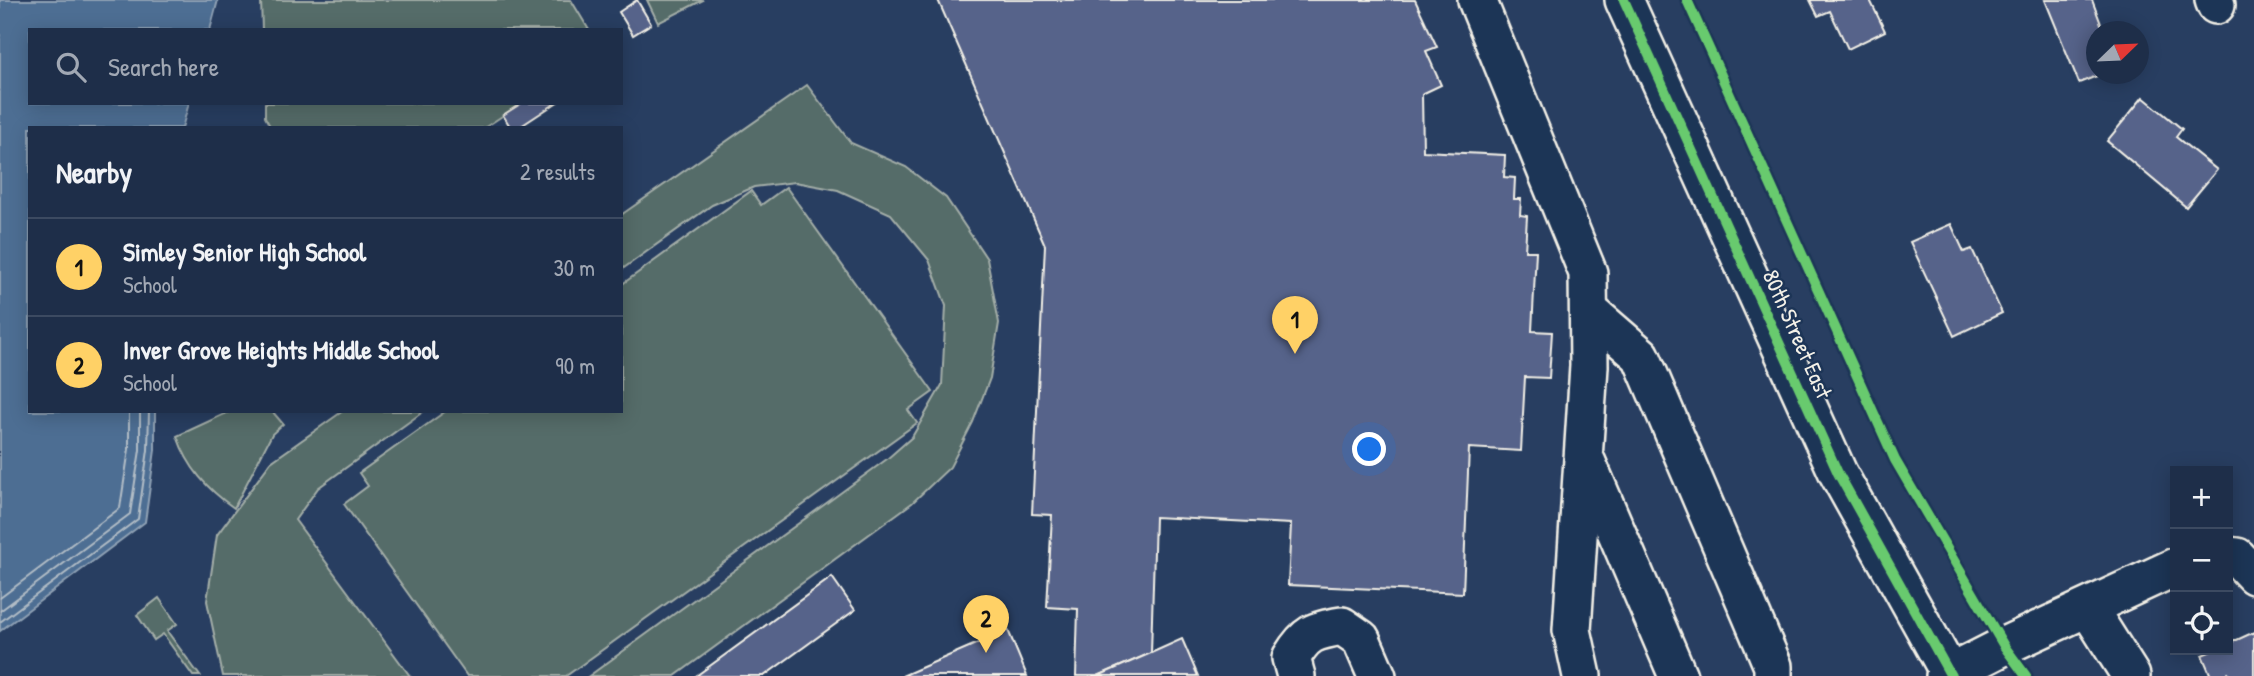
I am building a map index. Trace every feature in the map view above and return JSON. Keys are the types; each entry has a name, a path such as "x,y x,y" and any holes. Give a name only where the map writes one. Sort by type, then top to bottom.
{"street":[{"path":"1477,0 1588,273 1589,366 1572,630 1582,676"},
{"name":"80th Street East","path":"1624,0 1838,473 1948,675"},
{"path":"1589,311 1641,356 1773,666 1773,676"},
{"path":"1583,456 1678,676"},
{"path":"2233,556 2237,556 2254,575"},
{"path":"1948,675 2004,646 2170,569"},
{"path":"2088,608 2131,676"},
{"path":"1296,676 1291,658 1302,639 1317,631 1342,626 1362,639 1377,676"}],"green space":[{"path":"261,0 571,0 588,28 262,28"},
{"path":"647,0 703,0 658,23"},
{"path":"807,85 851,143 906,167 946,198 987,259 999,323 990,378 973,422 950,467 912,503 675,676 589,676 887,459 912,437 942,385 946,306 929,260 891,214 838,190 795,182 754,187 712,205 623,269 623,214"},
{"path":"265,105 519,105 487,126 270,126 265,117"},
{"path":"786,187 933,392 908,410 917,423 566,676 467,676 344,504 368,486 359,473 443,413 623,413 623,284 751,191 761,205"},
{"path":"227,413 274,413 283,424 272,434 234,508 200,477 177,436"},
{"path":"340,413 421,413 318,488 295,520 410,676 223,676 207,601 217,535 271,462"},
{"path":"159,598 177,624 167,631 200,676 193,676 163,634 154,640 137,615"}],"water":[{"path":"0,0 218,0 211,28 28,28 28,105 188,105 183,126 28,126 28,413 155,413 155,450 145,522 0,631"}],"building":[{"path":"637,0 651,24 633,35 619,12"},
{"path":"938,0 1415,0 1437,47 1426,51 1441,85 1422,94 1423,151 1505,155 1504,177 1515,178 1514,199 1521,199 1520,215 1527,216 1525,251 1536,251 1532,331 1552,332 1549,378 1525,377 1521,451 1469,448 1463,593 1288,585 1291,524 1155,517 1151,653 1098,676 1076,676 1078,609 1047,607 1052,515 1032,514 1045,245"},
{"path":"1810,0 1870,0 1885,31 1848,49 1830,11 1818,16"},
{"path":"2045,0 2092,0 2100,21 2086,21 2086,80 2079,83"},
{"path":"2143,97 2182,129 2176,137 2217,170 2186,207 2107,141"},
{"path":"519,105 553,105 521,126 510,126 503,115"},
{"path":"1951,224 1964,252 1972,249 2002,313 1954,336 1910,242"},
{"path":"832,577 855,610 764,676 696,676"},
{"path":"1008,630 1027,676 902,676"},
{"path":"2254,632 2254,676 2229,676 2228,673 2211,676 2202,655 2233,655 2233,642"},
{"path":"1182,639 1198,676 1098,676 1151,653"}],"cycle path":[{"path":"1624,0 1838,473 1951,676"},
{"path":"1687,0 1895,460 2004,646 2026,676"}],"place":[{"name":"Simley Senior High School","path":"1295,354"},
{"name":"Inver Grove Heights Middle School","path":"986,653"}]}
